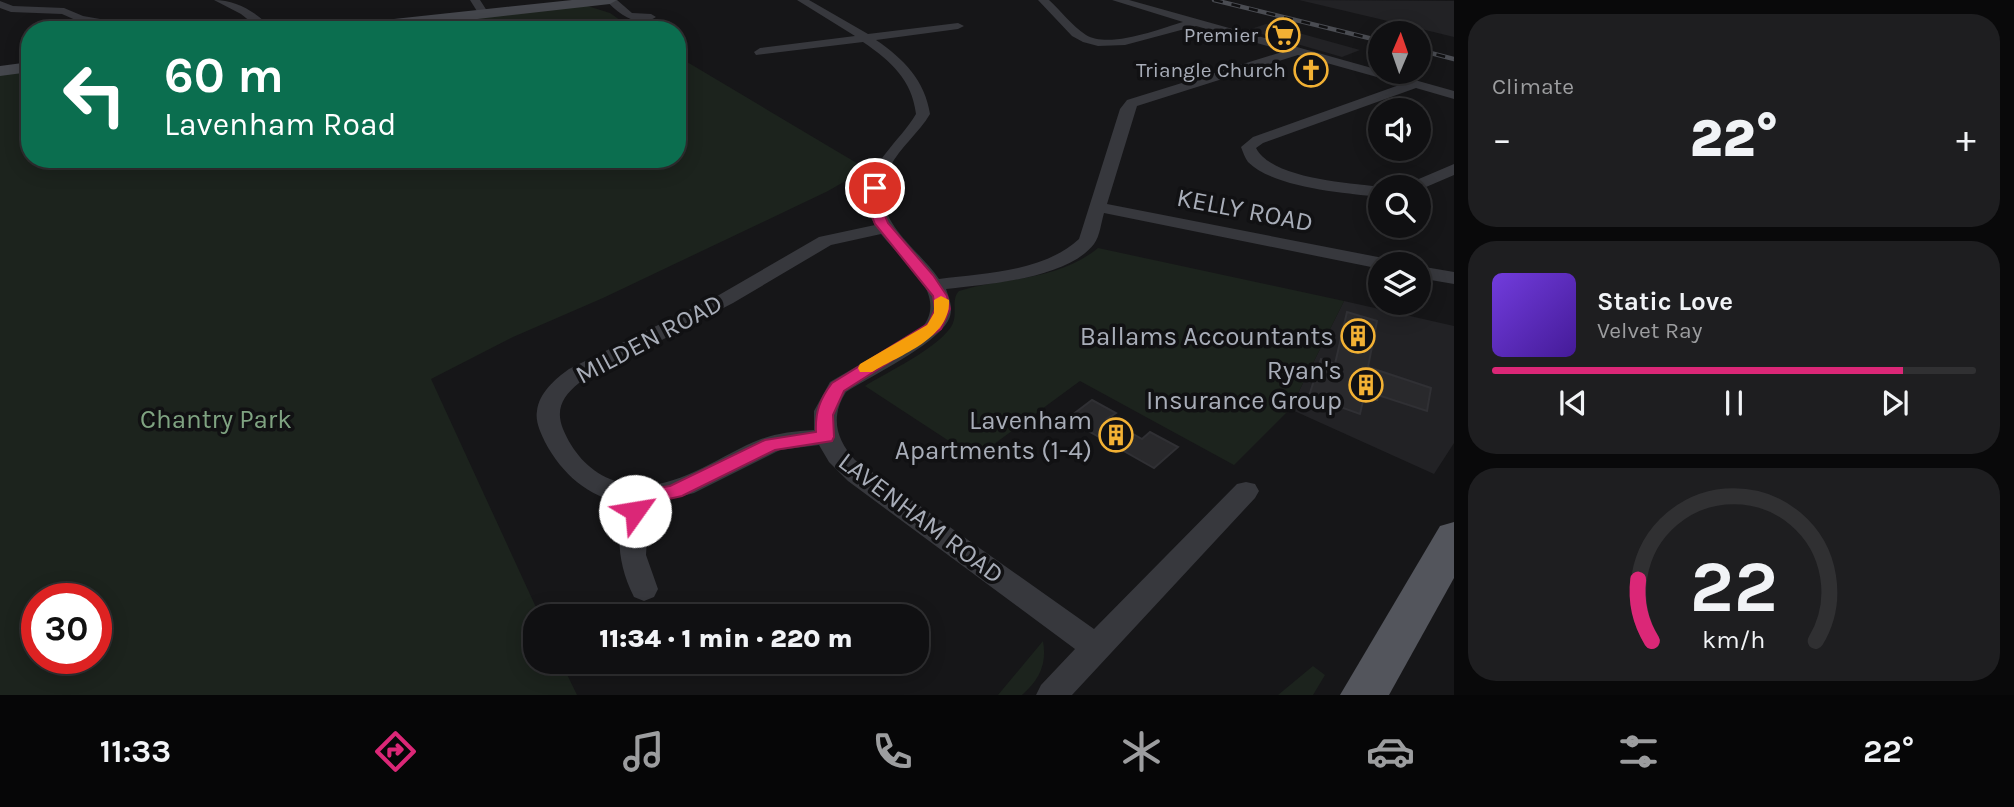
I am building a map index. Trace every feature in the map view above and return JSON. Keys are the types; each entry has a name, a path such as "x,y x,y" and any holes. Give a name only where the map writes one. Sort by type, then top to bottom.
{"main road":[{"path":"1364,695 1424,595 1454,537"}],"street":[{"path":"219,0 245,12 256,21"},
{"path":"475,0 484,14"},
{"path":"420,21 610,0 629,16 651,17"},
{"path":"802,0 888,54 908,71 915,82 923,108 919,121 885,160 877,178 876,211 885,228 934,285 1011,273 1065,259 1087,241 1127,109 1132,103 1297,51"},
{"path":"1043,0 1084,39 1099,43 1117,42 1195,22"},
{"path":"1117,0 1368,71"},
{"path":"0,4 11,9 55,10 70,13 80,19 96,21"},
{"path":"760,52 958,26"},
{"path":"0,71 21,68"},
{"path":"1368,190 1277,173 1261,165 1249,154 1249,145 1416,84 1454,95"},
{"path":"1431,179 1454,169"},
{"name":"KELLY ROAD","path":"1097,207 1368,261"},
{"name":"MILDEN ROAD","path":"825,437 772,444 675,491 655,497 638,497 587,479 572,464 547,418 551,402 559,389 577,374 726,299 818,244 838,236 885,228"},
{"path":"1431,274 1454,278"},
{"name":"LAVENHAM ROAD","path":"934,285 943,305 936,326 838,387 824,415 825,437 836,456 857,475 1096,647"},
{"path":"1052,695 1246,491"},
{"path":"638,497 631,544 635,569 644,589"}],"shaded area":[{"path":"1299,0 1454,1 1454,37 1432,32 1432,21 1388,21"},
{"path":"1266,24 1360,50 1342,57 1248,30"},
{"path":"1344,301 1368,306 1368,315 1406,315 1454,326 1454,443 1434,474 1290,409"}],"green space":[{"path":"578,3 610,13 621,21 418,21"},
{"name":"Chantry Park","path":"686,61 860,165 860,169 867,172 864,193 854,189 863,184 853,179 854,176 828,191 603,298 513,337 431,379 534,604 523,604 523,674 567,674 577,695 0,695 0,71 21,68 21,168 686,168"},
{"path":"1098,248 1344,301 1290,409 1234,465 1080,381 975,458 865,386 923,352 944,336 953,322 955,299 959,291 1066,267"},
{"path":"1043,641 1043,664 1033,683 1022,695 998,695"},
{"path":"1313,666 1325,675 1313,695 1278,695"}],"building":[{"name":"Ryan's Insurance Group","path":"1347,312 1377,321 1368,367 1431,388 1427,411 1378,395 1377,400 1364,396 1360,414 1309,396 1321,359 1335,364"},
{"name":"Lavenham Apartments (1-4)","path":"1092,400 1116,413 1107,419 1142,439 1150,432 1178,447 1154,468 1067,419"}],"railway":[{"path":"1214,0 1368,38"},
{"path":"1432,53 1454,59"}],"slow traffic":[{"path":"866,368 936,326 942,313 941,300"}],"place":[{"name":"Premier","path":"1283,35"},
{"name":"Triangle Church","path":"1311,70"},
{"name":"Ballams Accountants","path":"1358,336"},
{"name":"Ryan's Insurance Group","path":"1366,385"},
{"name":"Lavenham Apartments (1-4)","path":"1116,435"}],"route":[{"path":"635,511 638,497 665,495 772,444 825,437 824,415 827,404 838,387 936,326 943,309 937,289 882,224 876,211 875,188"}]}
